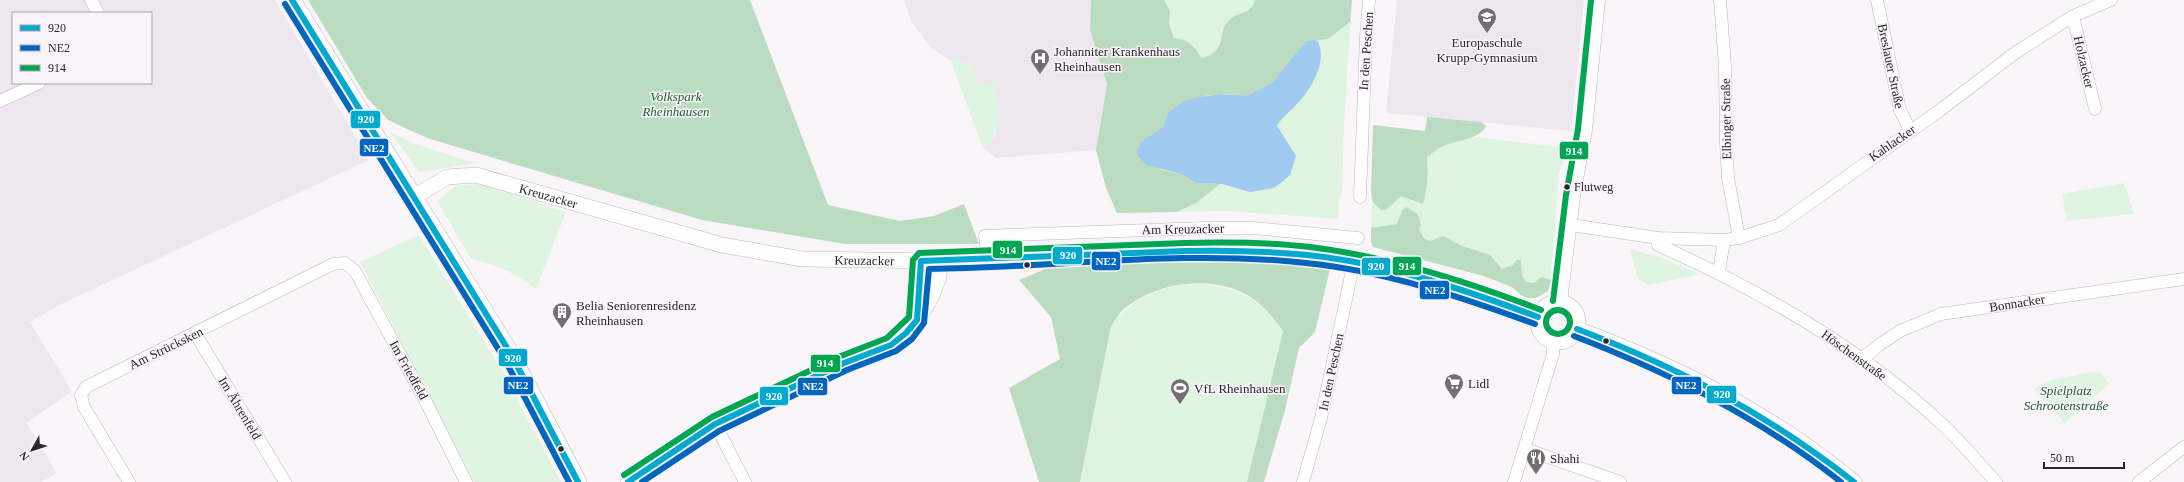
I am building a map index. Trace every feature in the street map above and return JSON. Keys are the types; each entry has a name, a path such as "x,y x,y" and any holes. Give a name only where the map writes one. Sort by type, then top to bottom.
{"main road":[{"path":"292,0 512,356 578,482"}],"street":[{"path":"91,0 97,12"},
{"name":"In den Peschen","path":"1360,197 1366,37 1370,0"},
{"path":"1561,302 1586,130 1600,0"},
{"name":"Elbinger Straße","path":"1720,0 1725,66 1728,178 1739,238"},
{"name":"Breslauer Straße","path":"1877,0 1900,110 1910,130"},
{"name":"Kahlacker","path":"1571,225 1658,238 1724,240 1739,238 1779,225 1985,77 2015,53 2073,16 2111,0"},
{"name":"Holzacker","path":"2073,16 2095,109"},
{"path":"0,101 37,84"},
{"name":"Kreuzacker","path":"414,197 447,178 476,175 722,245 802,259 940,261 1009,257 1241,250 1287,253 1354,261 1444,283 1538,317"},
{"name":"Am Kreuzacker","path":"988,258 985,236 1206,228 1253,228 1358,238"},
{"path":"1008,235 1009,257"},
{"path":"1658,238 1658,245 1719,272 1724,240"},
{"path":"917,320 920,296 921,261"},
{"path":"628,482 715,424 844,363 891,345 906,333 917,320 931,298 939,277 940,261"},
{"name":"In den Peschen","path":"1303,482 1321,418 1354,261"},
{"name":"Am Strücksken","path":"129,482 84,407 80,396 86,387 333,264 345,263"},
{"name":"Im Friedfeld","path":"345,263 355,271 359,278 427,404 466,482"},
{"name":"Höschenstraße","path":"1719,272 1773,302 1862,359 1943,424 1996,482"},
{"name":"Bonnacker","path":"1862,359 1900,331 1941,314 2184,279"},
{"path":"1561,302 1568,304 1577,315 1577,329 1570,338 1565,341 1553,342 1540,332 1538,317 1547,304 1561,302"},
{"path":"1577,329 1702,382 1743,404 1778,425 1821,455 1854,482"},
{"name":"Im Ährenfeld","path":"195,333 285,482"},
{"path":"1514,482 1553,354 1553,342"},
{"path":"715,424 745,482"},
{"path":"2139,482 2184,447"},
{"path":"1525,449 1620,482"}],"shaded area":[{"path":"0,0 275,0 369,160 57,306 30,322 72,391 27,423 57,473 42,482 0,482"},
{"name":"Johanniter Krankenhaus Rheinhausen","path":"904,0 1091,0 1090,30 1107,84 1096,150 996,158 982,146 990,144 996,134 982,85 979,83 973,67 958,58 951,61 932,49 911,21"},
{"name":"Europaschule Krupp-Gymnasium","path":"1397,0 1584,0 1571,131 1386,113"}],"green space":[{"name":"Volkspark Rheinhausen","path":"308,0 750,0 828,205 900,221 934,216 964,204 979,244 845,244 702,220 427,138 388,120 367,98"},
{"path":"1091,0 1352,0 1344,123 1342,194 1339,198 1338,219 1228,211 1117,213 1096,150 1107,84 1090,30"},
{"path":"1091,0 1164,0 1170,11 1169,24 1174,38 1188,42 1202,58 1216,51 1221,41 1225,25 1229,20 1232,17 1250,9 1255,0 1352,0 1350,22 1328,39 1306,41 1288,66 1274,82 1266,88 1247,96 1214,94 1200,97 1168,113 1163,127 1140,142 1161,170 1181,174 1196,183 1220,184 1196,203 1177,212 1117,213 1106,188 1096,150 1107,84 1090,30"},
{"path":"958,58 973,67 979,83 982,85 994,83 998,99 999,115 997,129 990,144 982,146 951,61"},
{"path":"1427,117 1481,122 1486,126 1483,131 1473,137 1443,146 1427,157 1427,181 1423,204 1401,196 1386,210 1381,210 1373,202 1371,192 1373,125 1425,131"},
{"path":"1373,125 1569,148 1559,173 1550,287 1543,295 1528,298 1521,295 1512,287 1484,276 1373,247 1371,242"},
{"path":"390,132 415,144 475,163 419,172"},
{"path":"481,183 566,212 536,289 505,270 471,259 437,201 456,186"},
{"path":"2124,183 2134,214 2067,221 2062,194"},
{"path":"1406,207 1418,214 1421,225 1419,230 1424,238 1430,241 1443,236 1460,245 1490,255 1502,269 1513,265 1516,260 1521,260 1522,275 1526,282 1534,283 1541,277 1551,280 1548,291 1536,298 1528,298 1521,295 1512,287 1484,276 1373,247 1371,242 1371,228 1397,224 1402,211"},
{"path":"419,235 504,374 561,482 474,482 360,262"},
{"path":"1630,249 1659,257 1700,274 1649,285 1638,279"},
{"path":"1144,258 1275,258 1331,265 1315,332 1299,348 1285,410 1264,482 1247,482 1283,331 1268,312 1249,296 1234,289 1201,283 1168,287 1152,292 1137,300 1120,313 1111,326 1080,482 1039,482 1009,388 1060,359 1051,317 1019,280 1062,262"},
{"name":"VfL Rheinhausen","path":"1191,283 1233,290 1243,295 1263,308 1283,331 1247,482 1080,482 1111,326 1128,308 1146,296 1167,288"},
{"name":"Spielplatz Schrootenstraße","path":"2092,372 2100,373 2109,384 2065,423 2034,389 2047,381"}],"water":[{"path":"1317,40 1321,56 1317,74 1302,99 1277,126 1296,156 1290,175 1274,188 1250,192 1222,184 1196,183 1181,174 1147,165 1137,155 1140,142 1163,127 1168,113 1183,102 1194,98 1220,94 1247,96 1274,81 1306,41"}],"transit line":[{"name":"920","path":"292,0 512,356 578,482"},
{"name":"914","path":"1553,301 1566,195 1578,129 1591,0"},
{"name":"NE2","path":"285,4 505,360 569,482"},
{"name":"914","path":"624,475 712,417 841,356 887,338 909,317 913,260 919,253 1200,243 1294,245 1340,251 1427,271 1485,289 1541,310"},
{"name":"920","path":"628,482 715,424 844,363 891,345 906,333 917,320 921,261 1200,251 1261,252 1307,255 1366,264 1424,278 1538,317"},
{"name":"NE2","path":"642,482 719,431 847,370 896,351 912,339 924,323 929,269 1165,258 1259,259 1306,263 1365,272 1422,286 1535,324"},
{"name":"914","path":"1558,310 1567,313 1570,322 1567,331 1558,334 1549,331 1546,322 1549,313 1558,310"},
{"name":"920","path":"1577,329 1651,360 1722,395 1789,435 1854,482"},
{"name":"NE2","path":"1574,336 1645,365 1746,417 1779,437 1841,482"}],"place":[{"name":"Europaschule Krupp-Gymnasium","path":"1487,34"},
{"name":"Johanniter Krankenhaus Rheinhausen","path":"1040,75"},
{"name":"Flutweg","path":"1567,187"},
{"name":"Belia Seniorenresidenz Rheinhausen","path":"562,329"},
{"name":"Lidl","path":"1454,400"},
{"name":"VfL Rheinhausen","path":"1180,405"},
{"name":"Shahi","path":"1536,475"}]}
